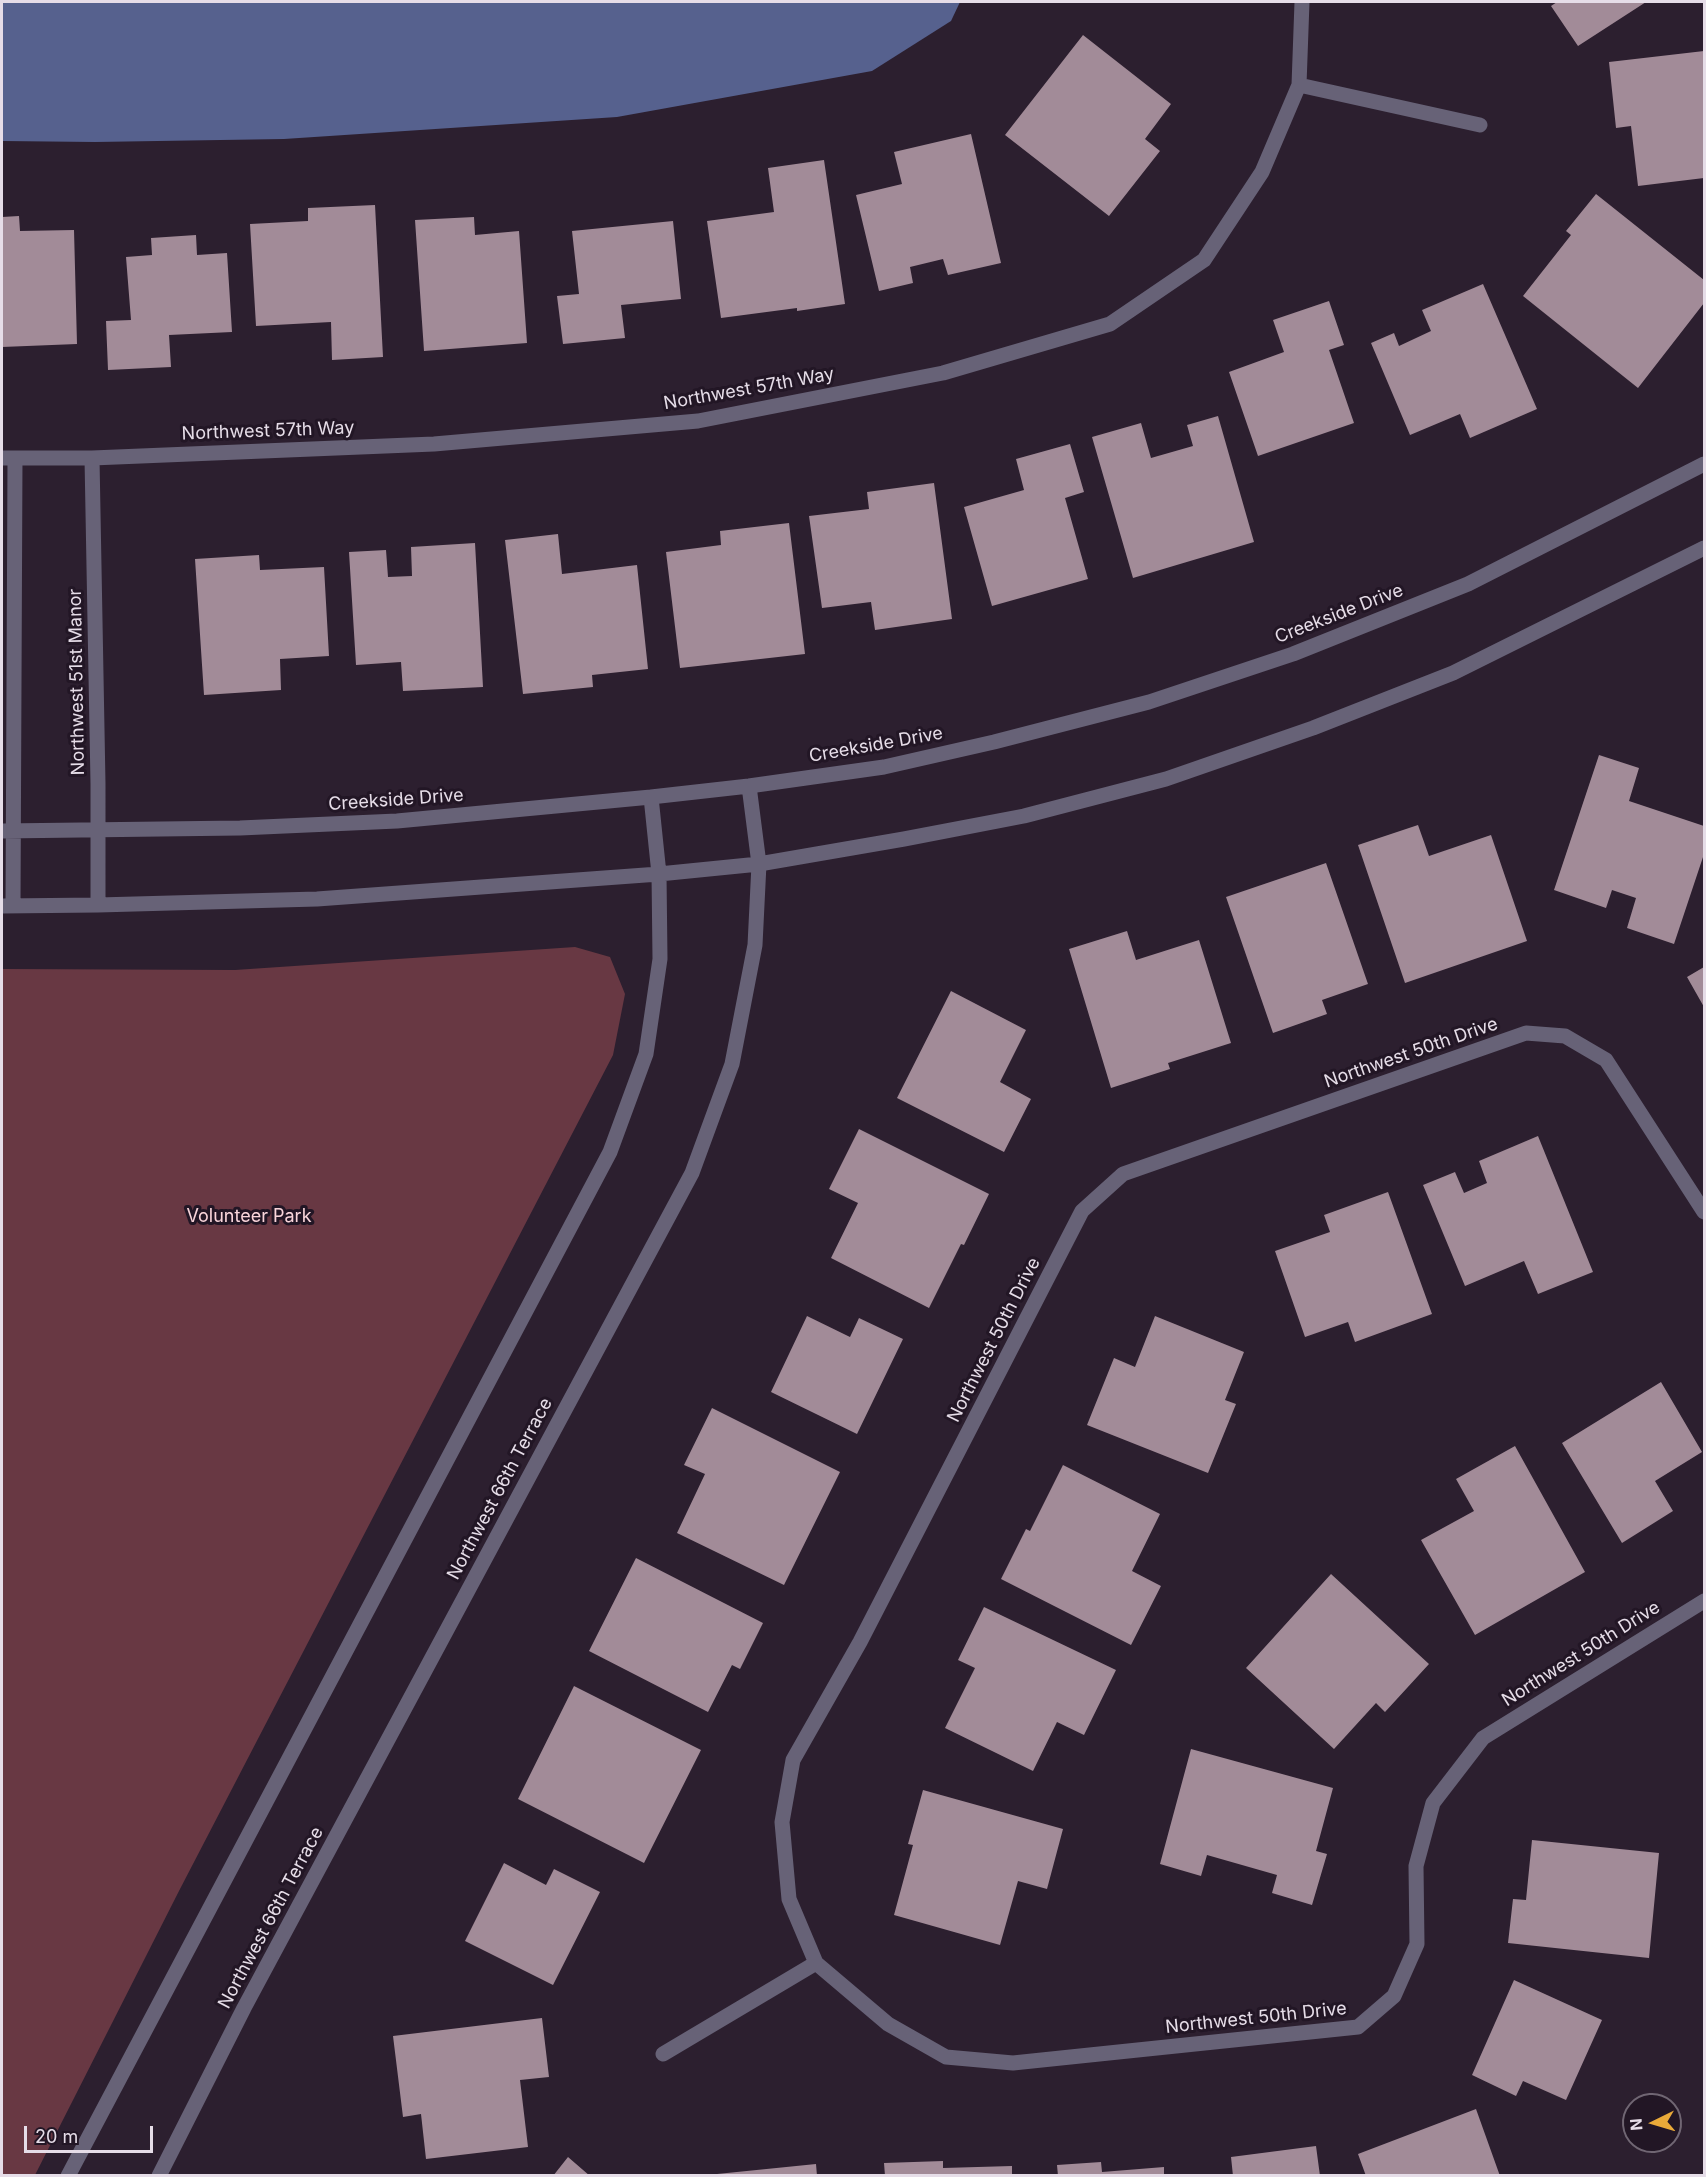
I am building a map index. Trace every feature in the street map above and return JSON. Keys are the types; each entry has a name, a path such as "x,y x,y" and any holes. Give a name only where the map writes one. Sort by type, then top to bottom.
{"street":[{"name":"Northwest 57th Way","path":"8,459 92,458 434,444 698,421 943,373 1110,324 1204,260 1262,172 1299,85 1302,2"},
{"path":"1299,85 1480,125"},
{"name":"Northwest 51st Manor","path":"92,458 98,905"},
{"path":"8,459 7,906 317,899 658,874 759,864 1024,816 1166,779 1313,728 1453,673 1704,548"},
{"name":"Creekside Drive","path":"8,831 98,828 240,828 397,821 651,797 884,767 994,742 1149,702 1282,657 1468,584 1704,464"},
{"name":"Northwest 66th Terrace","path":"159,2175 250,1997 692,1173 732,1064 755,945 759,864 749,786"},
{"path":"68,2175 610,1152 646,1054 660,959 658,874 651,797"},
{"name":"Northwest 50th Drive","path":"1703,1208 1606,1060 1565,1036 1526,1033 1123,1174 1082,1211 860,1642 793,1760 782,1822 789,1899 816,1963 888,2024 946,2057 1013,2062 1358,2027 1395,1996 1417,1944 1416,1866 1433,1803 1483,1738 1704,1601"},
{"path":"663,2054 816,1963"}],"green space":[{"name":"Volunteer Park","path":"575,947 610,957 625,994 613,1055 180,1889 35,2175 2,2175 2,969 235,970"}],"water":[{"path":"2,2 960,2 951,21 872,71 617,117 284,139 95,142 2,141"}],"building":[{"path":"1557,2 1646,2 1578,46 1551,6"},
{"path":"1083,35 1171,104 1145,139 1160,151 1109,216 1005,135"},
{"path":"1704,51 1704,178 1638,186 1631,126 1616,128 1609,62"},
{"path":"971,134 1001,263 948,275 943,259 910,267 913,283 879,291 856,195 902,184 894,152"},
{"path":"824,160 845,304 721,318 707,221 774,212 768,168"},
{"path":"1596,194 1704,280 1704,303 1638,388 1523,296 1571,235 1566,231"},
{"path":"375,205 383,357 332,360 331,322 256,326 250,224 308,221 308,208"},
{"path":"19,216 20,231 74,230 77,344 2,347 2,217"},
{"path":"474,217 475,235 519,231 527,343 424,351 415,220"},
{"path":"673,221 681,299 621,305 625,338 563,344 557,296 579,294 572,231"},
{"path":"196,235 197,255 227,253 232,332 169,335 171,367 108,370 106,321 131,320 126,257 152,255 151,238"},
{"path":"1483,284 1537,409 1470,438 1460,414 1410,435 1371,343 1394,333 1399,346 1431,331 1422,310"},
{"path":"1329,301 1344,345 1329,350 1354,423 1258,456 1229,372 1284,352 1273,320"},
{"path":"1218,416 1254,542 1133,578 1092,437 1141,423 1151,458 1193,446 1187,425"},
{"path":"1070,444 1084,492 1065,498 1088,579 992,606 964,507 1024,490 1016,459"},
{"path":"934,483 952,619 875,630 871,602 822,608 809,516 869,509 867,492"},
{"path":"789,523 805,654 680,668 666,552 721,545 720,531"},
{"path":"558,534 562,574 637,565 648,669 592,675 593,687 523,694 505,540"},
{"path":"475,543 483,687 403,691 401,662 356,665 349,552 386,550 388,577 412,576 411,547"},
{"path":"259,555 260,570 324,567 329,656 280,659 281,690 204,695 195,559"},
{"path":"1599,755 1639,768 1629,801 1704,826 1704,854 1674,944 1627,928 1636,898 1612,890 1606,908 1554,890"},
{"path":"1418,825 1429,856 1491,835 1527,941 1405,983 1358,845"},
{"path":"1326,863 1368,984 1322,1000 1327,1014 1273,1033 1226,897"},
{"path":"1127,931 1136,960 1199,940 1231,1043 1168,1063 1170,1069 1111,1088 1069,949"},
{"path":"1704,967 1704,1007 1687,977"},
{"path":"951,991 1026,1030 1000,1082 1031,1099 1004,1152 897,1098"},
{"path":"859,1129 989,1194 929,1308 831,1258 858,1203 829,1189"},
{"path":"1538,1136 1593,1272 1538,1294 1524,1261 1465,1286 1423,1185 1455,1172 1464,1193 1487,1183 1479,1161"},
{"path":"1388,1192 1432,1314 1355,1342 1348,1322 1305,1337 1275,1251 1330,1232 1324,1215"},
{"path":"807,1316 850,1337 859,1318 903,1339 857,1434 771,1392"},
{"path":"1155,1316 1244,1352 1225,1400 1236,1404 1208,1473 1087,1425 1114,1358 1135,1367"},
{"path":"1661,1382 1702,1452 1655,1481 1673,1511 1622,1543 1562,1443"},
{"path":"712,1408 840,1472 784,1585 677,1533 705,1474 684,1465"},
{"path":"1515,1446 1585,1572 1475,1635 1421,1540 1474,1511 1456,1479"},
{"path":"1063,1465 1160,1514 1132,1571 1161,1586 1131,1645 1001,1579 1026,1529 1030,1531"},
{"path":"636,1558 763,1623 740,1669 732,1665 708,1712 589,1651"},
{"path":"1331,1574 1429,1664 1385,1712 1376,1703 1334,1749 1246,1668"},
{"path":"984,1607 1116,1670 1084,1735 1057,1722 1033,1771 945,1728 975,1668 958,1660"},
{"path":"574,1686 701,1750 644,1863 518,1799"},
{"path":"1191,1749 1333,1788 1316,1851 1327,1854 1312,1905 1272,1893 1277,1875 1207,1855 1201,1876 1160,1864"},
{"path":"923,1790 1063,1829 1047,1889 1018,1881 1000,1945 894,1915 913,1845 908,1844"},
{"path":"1532,1840 1659,1853 1649,1958 1508,1943 1513,1899 1526,1900"},
{"path":"504,1863 546,1885 554,1869 600,1892 553,1985 465,1941"},
{"path":"1514,1980 1602,2020 1566,2100 1523,2081 1516,2096 1472,2075"},
{"path":"542,2018 549,2077 520,2080 528,2147 426,2159 421,2114 403,2117 393,2036"},
{"path":"1476,2109 1500,2176 1366,2176 1358,2154"},
{"path":"1316,2146 1320,2176 1233,2176 1231,2157"},
{"path":"568,2157 590,2176 553,2176"},
{"path":"943,2161 943,2168 1012,2166 1012,2176 885,2176 884,2163"},
{"path":"1101,2162 1102,2172 1164,2167 1164,2176 1058,2176 1057,2165"},
{"path":"816,2164 817,2176 717,2176 717,2174"}]}
